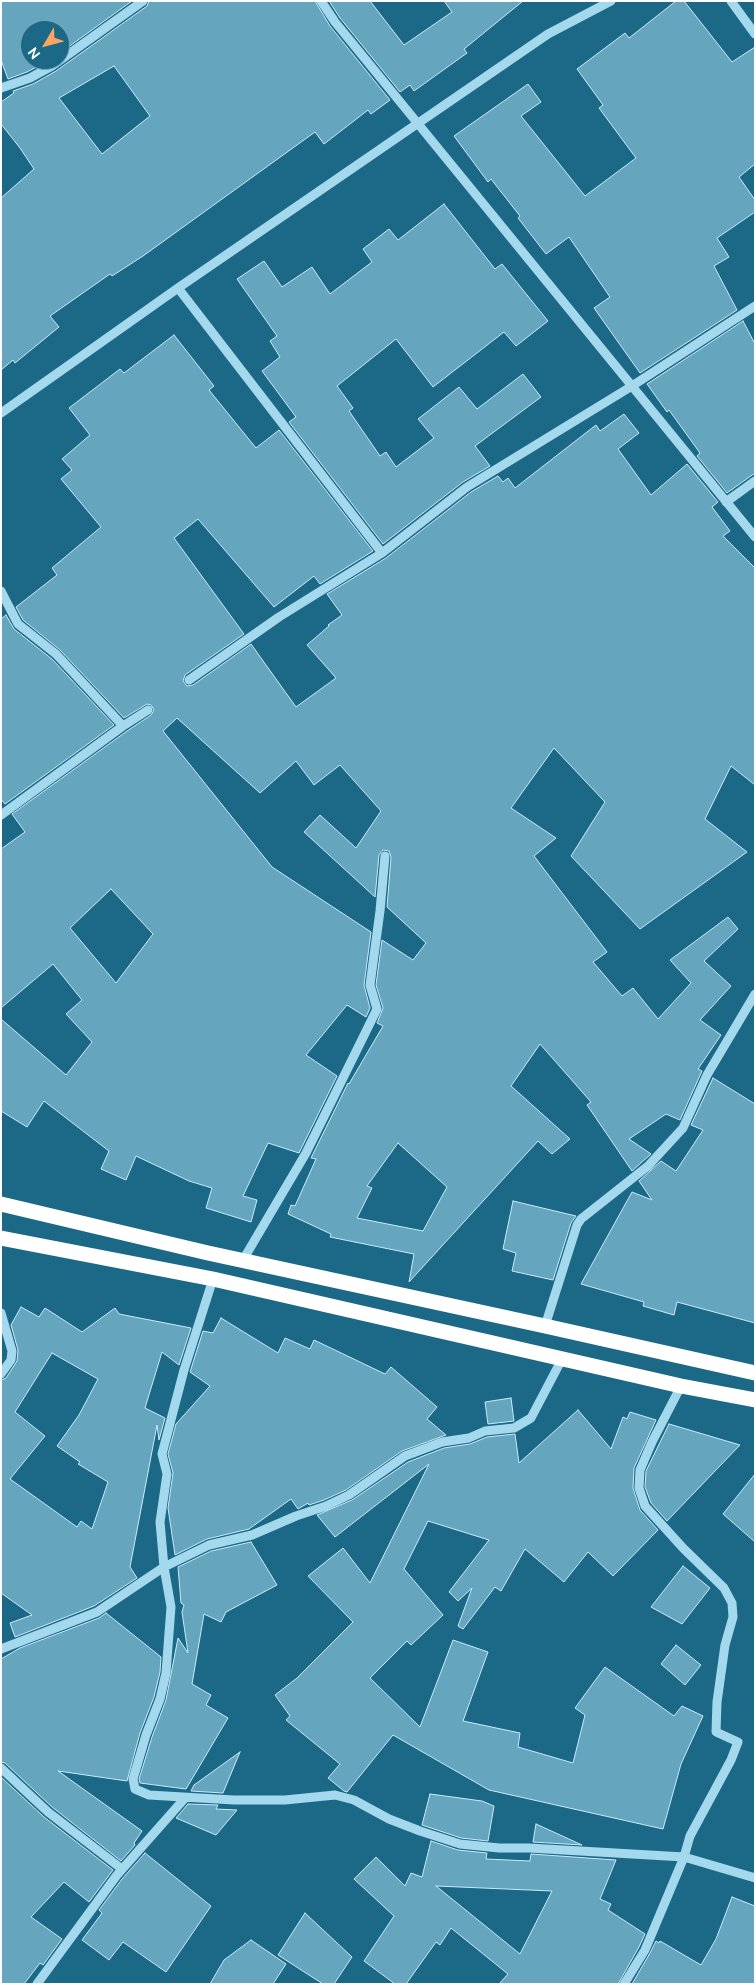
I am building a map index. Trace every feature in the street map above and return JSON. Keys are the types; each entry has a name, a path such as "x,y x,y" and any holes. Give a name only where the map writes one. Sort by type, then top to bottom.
{"highway":[{"path":"1,1204 208,1254 243,1260 755,1373"},
{"path":"1,1238 213,1280 681,1386 755,1400"}],"street":[{"path":"1,88 30,78 52,66 142,1"},
{"path":"321,1 755,537"},
{"path":"1,413 178,288 548,34 610,1"},
{"path":"731,1 755,34"},
{"path":"178,288 382,553"},
{"path":"189,680 279,617 382,553 467,487 632,386 755,306"},
{"path":"726,502 755,482"},
{"path":"1,591 18,624 56,654 123,726"},
{"path":"1,815 123,726 148,710"},
{"path":"243,1260 306,1153 377,1009 370,986 377,939 385,856"},
{"path":"545,1326 577,1225 581,1219 648,1166 683,1128 708,1075 755,994"},
{"path":"213,1280 184,1370 162,1454 167,1474 160,1522 164,1567 171,1607 166,1673 160,1699 133,1779 133,1785 140,1792 149,1795 184,1798 284,1800 336,1795 354,1800 389,1819 460,1844 499,1848 539,1848 684,1857 755,1878"},
{"path":"1,1313 12,1351 11,1360 1,1374"},
{"path":"1,1649 97,1612 164,1567 209,1545 252,1535 296,1516 326,1506 349,1495 405,1456 442,1442 469,1438 485,1432 514,1428 531,1418 562,1359"},
{"path":"624,1984 645,1950 684,1857 690,1836 731,1760 738,1742 716,1732 717,1702 725,1645 733,1617 732,1603 724,1588 683,1548 645,1506 639,1488 640,1470 681,1386"},
{"path":"1,1768 48,1812 122,1869"},
{"path":"37,1984 122,1869 184,1798"}],"building":[{"path":"1,1 132,1 70,46 70,20 20,20 20,70 31,70 8,79 1,60"},
{"path":"149,1 315,1 330,26 390,100 371,114 368,110 324,144 315,132 143,256 112,276 110,274 50,316 59,327 15,363 13,360 1,370 1,198 34,169 1,124 1,102 14,93 13,91 33,84 57,70 70,70 70,61 147,6","holes":["114,66 150,116 102,154 59,98"]},
{"path":"329,1 370,1 404,45 452,12 444,1 523,1 464,49 467,53 414,91 410,85 400,92 340,18"},
{"path":"676,1 684,1 732,62 755,47 755,164 739,177 755,200 755,212 717,238 729,257 714,266 737,310 640,373 594,308 610,297 569,237 546,254 518,218 520,216 491,179 488,182 454,136 528,84 541,102 521,116 585,196 636,158 599,108 603,105 577,69 625,33 629,38"},
{"path":"444,204 495,269 502,264 548,321 516,346 504,332 433,387 396,339 337,386 353,408 349,411 380,456 386,452 396,467 434,438 418,419 459,387 477,409 523,374 541,397 475,446 490,466 463,482 383,544 289,422 296,417 262,371 280,357 270,341 277,336 237,279 264,261 282,287 312,267 330,294 372,262 363,249 389,229 398,240"},
{"path":"743,321 755,344 755,473 727,493 697,456 700,453 669,410 667,412 647,384"},
{"path":"174,335 214,386 209,390 256,448 279,430 373,551 320,584 314,576 274,607 198,519 174,538 244,634 185,675 183,681 187,686 193,685 251,644 296,707 336,678 307,645 328,625 342,615 327,594 386,558 471,492 498,476 503,482 508,478 515,488 596,425 600,431 624,414 639,433 618,449 651,495 687,464 718,502 712,507 730,531 723,536 755,568 755,785 731,766 705,819 747,852 640,929 571,856 605,802 554,748 511,808 556,838 534,856 607,952 593,962 622,996 633,988 658,1019 691,983 670,960 728,917 738,929 704,961 731,986 700,1020 721,1035 698,1069 702,1071 680,1120 666,1114 629,1139 651,1154 632,1171 587,1105 591,1102 540,1044 511,1086 570,1139 552,1154 538,1141 409,1282 414,1254 330,1237 331,1234 288,1214 291,1205 295,1206 316,1159 311,1158 348,1083 383,1026 377,1023 383,1008 376,985 382,940 413,960 426,943 387,907 391,857 389,851 383,850 379,855 375,897 304,832 320,815 356,848 381,811 340,765 314,785 296,761 260,793 177,718 163,731 272,867 371,932 364,985 370,1008 366,1017 347,1005 306,1055 337,1076 299,1153 268,1143 243,1196 257,1200 251,1222 206,1208 212,1188 189,1181 136,1156 126,1180 101,1169 109,1151 44,1101 27,1127 1,1111 1,1019 66,1075 92,1042 66,1014 82,1000 53,964 1,1008 1,849 25,832 12,814 151,715 154,710 151,705 147,704 124,718 60,650 23,620 16,607 57,575 52,568 101,527 61,479 72,470 62,459 90,435 69,408 120,369 124,373","holes":["111,889 153,934 116,983 70,928","398,1143 447,1187 423,1231 357,1218 372,1188 367,1186"]},
{"path":"6,615 14,629 52,659 114,725 5,804 1,799 1,619"},
{"path":"713,1078 755,1104 755,1323 677,1302 674,1315 643,1306 644,1302 581,1284 632,1192 652,1200 639,1181 661,1161 676,1171 703,1130 691,1125"},
{"path":"513,1201 576,1216 571,1223 553,1280 512,1271 516,1253 503,1249"},
{"path":"21,1307 39,1317 45,1308 82,1332 115,1308 119,1314 191,1328 179,1365 162,1352 145,1408 165,1418 159,1440 157,1425 130,1567 137,1578 94,1606 15,1637 10,1623 32,1615 1,1593 1,1380 6,1378 17,1361 18,1350 11,1325","holes":["52,1353 98,1379 79,1415 57,1446 80,1462 78,1464 108,1482 92,1529 81,1521 77,1527 10,1479 45,1436 15,1412"]},
{"path":"221,1318 278,1353 285,1338 310,1349 314,1340 385,1374 391,1367 437,1407 427,1419 446,1435 402,1451 346,1490 324,1500 309,1505 308,1503 298,1509 291,1499 249,1529 207,1539 175,1555 168,1508 173,1473 168,1454 176,1424 210,1386 190,1372 203,1331 213,1333"},
{"path":"511,1398 514,1421 488,1424 485,1402"},
{"path":"578,1410 611,1449 623,1417 627,1419 630,1412 656,1420 634,1468 633,1488 640,1510 658,1530 613,1576 588,1552 564,1582 525,1549 501,1591 495,1587 463,1629 458,1626 472,1588 458,1601 449,1592 489,1540 428,1521 404,1569 443,1615 411,1645 407,1641 370,1678 420,1727 453,1640 488,1652 463,1721 520,1733 518,1747 573,1763 585,1715 575,1708 605,1667 674,1716 682,1706 703,1716 681,1764 663,1829 489,1790 393,1735 347,1792 344,1791 328,1778 340,1764 286,1720 290,1716 275,1695 297,1678 353,1622 308,1576 343,1548 370,1583 429,1464 335,1537 317,1515 352,1500 408,1462 444,1448 470,1444 487,1437 515,1434 519,1463"},
{"path":"669,1424 740,1445 667,1521 651,1503 645,1487 646,1471"},
{"path":"755,1474 755,1542 723,1514"},
{"path":"251,1542 277,1585 226,1612 221,1622 204,1614 192,1684 211,1695 206,1705 228,1718 186,1789 140,1783 139,1779 152,1737 166,1700 178,1638 188,1653 182,1612 184,1605 181,1603 178,1567 211,1551"},
{"path":"683,1566 710,1588 682,1624 651,1607"},
{"path":"106,1613 161,1657 160,1672 154,1697 140,1733 127,1781 58,1771 142,1831 134,1843 135,1845 121,1861 52,1807 5,1763 1,1762 1,1659 20,1648 99,1618"},
{"path":"676,1645 701,1665 685,1685 661,1664"},
{"path":"240,1752 223,1793 191,1791 194,1785"},
{"path":"1,1777 44,1817 113,1870 89,1902 64,1882 31,1917 62,1939 43,1965 40,1963 24,1984 1,1984"},
{"path":"430,1794 482,1801 494,1806 488,1841 461,1838 422,1825"},
{"path":"188,1804 218,1805 216,1809 237,1810 216,1835 176,1818"},
{"path":"536,1824 582,1845 533,1842"},
{"path":"431,1841 458,1850 487,1853 486,1859 530,1861 531,1854 616,1860 600,1899 611,1904 608,1910 645,1934 618,1984 499,1984 508,1974 451,1928 440,1945 436,1942 406,1984 395,1984 364,1961 394,1916 354,1879 376,1857 405,1886 411,1873 422,1877","holes":["436,1886 552,1891 520,1954"]},
{"path":"145,1853 211,1906 166,1972 123,1942 109,1960 82,1940 102,1913 99,1910 122,1879"},
{"path":"732,1897 755,1906 755,1984 632,1984 656,1941 659,1943 660,1941 701,1965 716,1939"},
{"path":"305,1913 352,1957 334,1984 323,1984 278,1955"},
{"path":"251,1940 286,1964 273,1984 210,1984 224,1960"}]}
